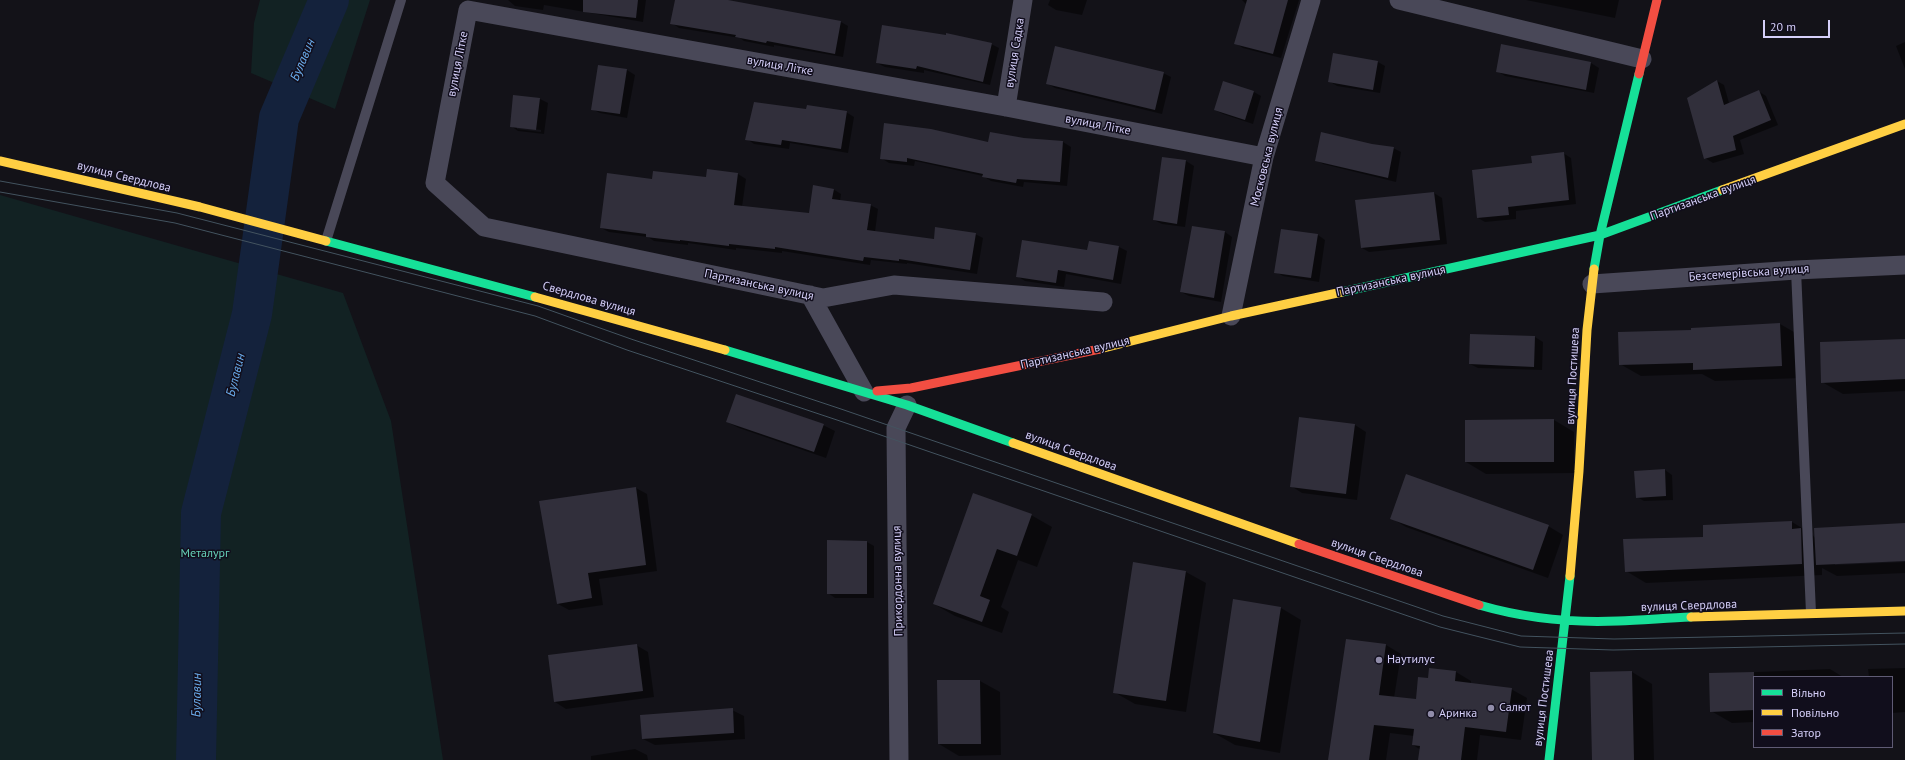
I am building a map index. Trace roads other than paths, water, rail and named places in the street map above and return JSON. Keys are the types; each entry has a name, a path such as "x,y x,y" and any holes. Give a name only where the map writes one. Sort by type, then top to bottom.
{"street":[{"name":"вулиця Садка","path":"1006,107 1023,0"},
{"name":"Московська вулиця","path":"1231,316 1264,157 1311,0"},
{"path":"1399,0 1642,59"},
{"name":"вулиця Постишева","path":"1548,760 1566,620 1579,471 1587,330 1592,284 1600,235 1656,0"},
{"name":"вулиця Літке","path":"435,183 468,10 1006,107 1264,157"},
{"name":"Партизанська вулиця","path":"864,392 911,388 1104,348 1231,316 1600,235 1905,124"},
{"name":"вулиця Свердлова","path":"0,161 19,164 306,235"},
{"name":"Партизанська вулиця","path":"435,183 484,227 810,296 823,298 894,285 1103,302"},
{"name":"Свердлова вулиця","path":"306,235 715,347 864,392"},
{"name":"Безсемерівська вулиця","path":"1592,284 1796,270 1905,265"},
{"path":"810,296 864,392"},
{"name":"вулиця Свердлова","path":"864,392 907,405 1179,503 1481,606 1524,615 1566,620 1617,621 1905,611"},
{"name":"Прикордонна вулиця","path":"899,760 896,428 907,405"}],"lane":[{"path":"326,241 402,0"},
{"path":"1796,270 1811,614"}],"waterway":[{"name":"Булавин","path":"196,760 201,513 252,314 279,118 329,0"}],"tram line":[{"path":"0,181 177,213 538,306 1443,616 1521,636 1614,639 1905,633"},
{"path":"0,192 175,223 535,316 627,350 837,420 1440,627 1520,647 1613,650 1905,644"}],"place":[{"name":"Наутилус","path":"1379,660"},
{"name":"Салют","path":"1491,708"},
{"name":"Аринка","path":"1431,714"}],"park label":[{"name":"Металург","path":"205,554"}]}
